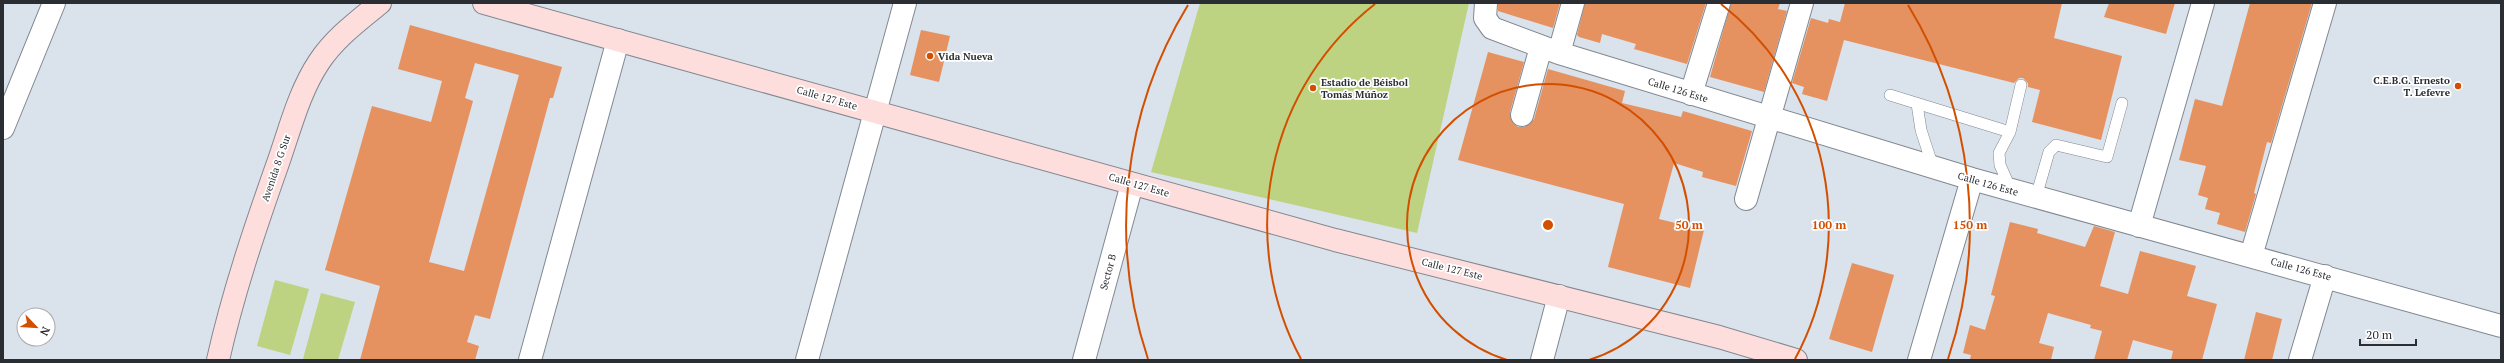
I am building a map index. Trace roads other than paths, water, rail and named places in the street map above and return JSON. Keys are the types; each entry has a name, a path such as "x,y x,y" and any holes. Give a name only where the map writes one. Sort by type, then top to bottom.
{"street":[{"path":"4,122 54,3"},
{"name":"Avenida 8 G Sur","path":"218,360 227,322 251,240 302,93 319,61 346,30 380,3"},
{"name":"Calle 127 Este","path":"484,3 1336,240 1719,337 1796,360"},
{"path":"807,360 905,3"},
{"path":"1522,115 1550,50 1573,3"},
{"path":"1691,94 1719,3"},
{"path":"1746,199 1802,3"},
{"path":"2139,226 2203,3"},
{"path":"2251,256 2325,3"},
{"name":"Calle 126 Este","path":"1486,11 1492,28 1550,50 1691,94 1972,180 2326,276 2501,326"},
{"path":"530,360 618,40"},
{"path":"1919,360 1972,180"},
{"name":"Sector B","path":"1084,360 1132,184"},
{"path":"2300,360 2326,276"},
{"path":"1542,360 1559,296"}],"lane":[{"path":"2011,190 2000,166 1999,153 2010,132 2021,85"},
{"path":"1890,96 2010,132"},
{"path":"2036,197 2049,152 2056,145 2107,157 2122,103"},
{"path":"1917,104 1921,130 1933,167"}],"place":[{"name":"Vida Nueva","path":"930,56"},
{"name":"C.E.B.G. Ernesto T. Lefevre","path":"2458,86"},
{"name":"Estadio de Béisbol Tomás Múñoz","path":"1313,88"}]}
